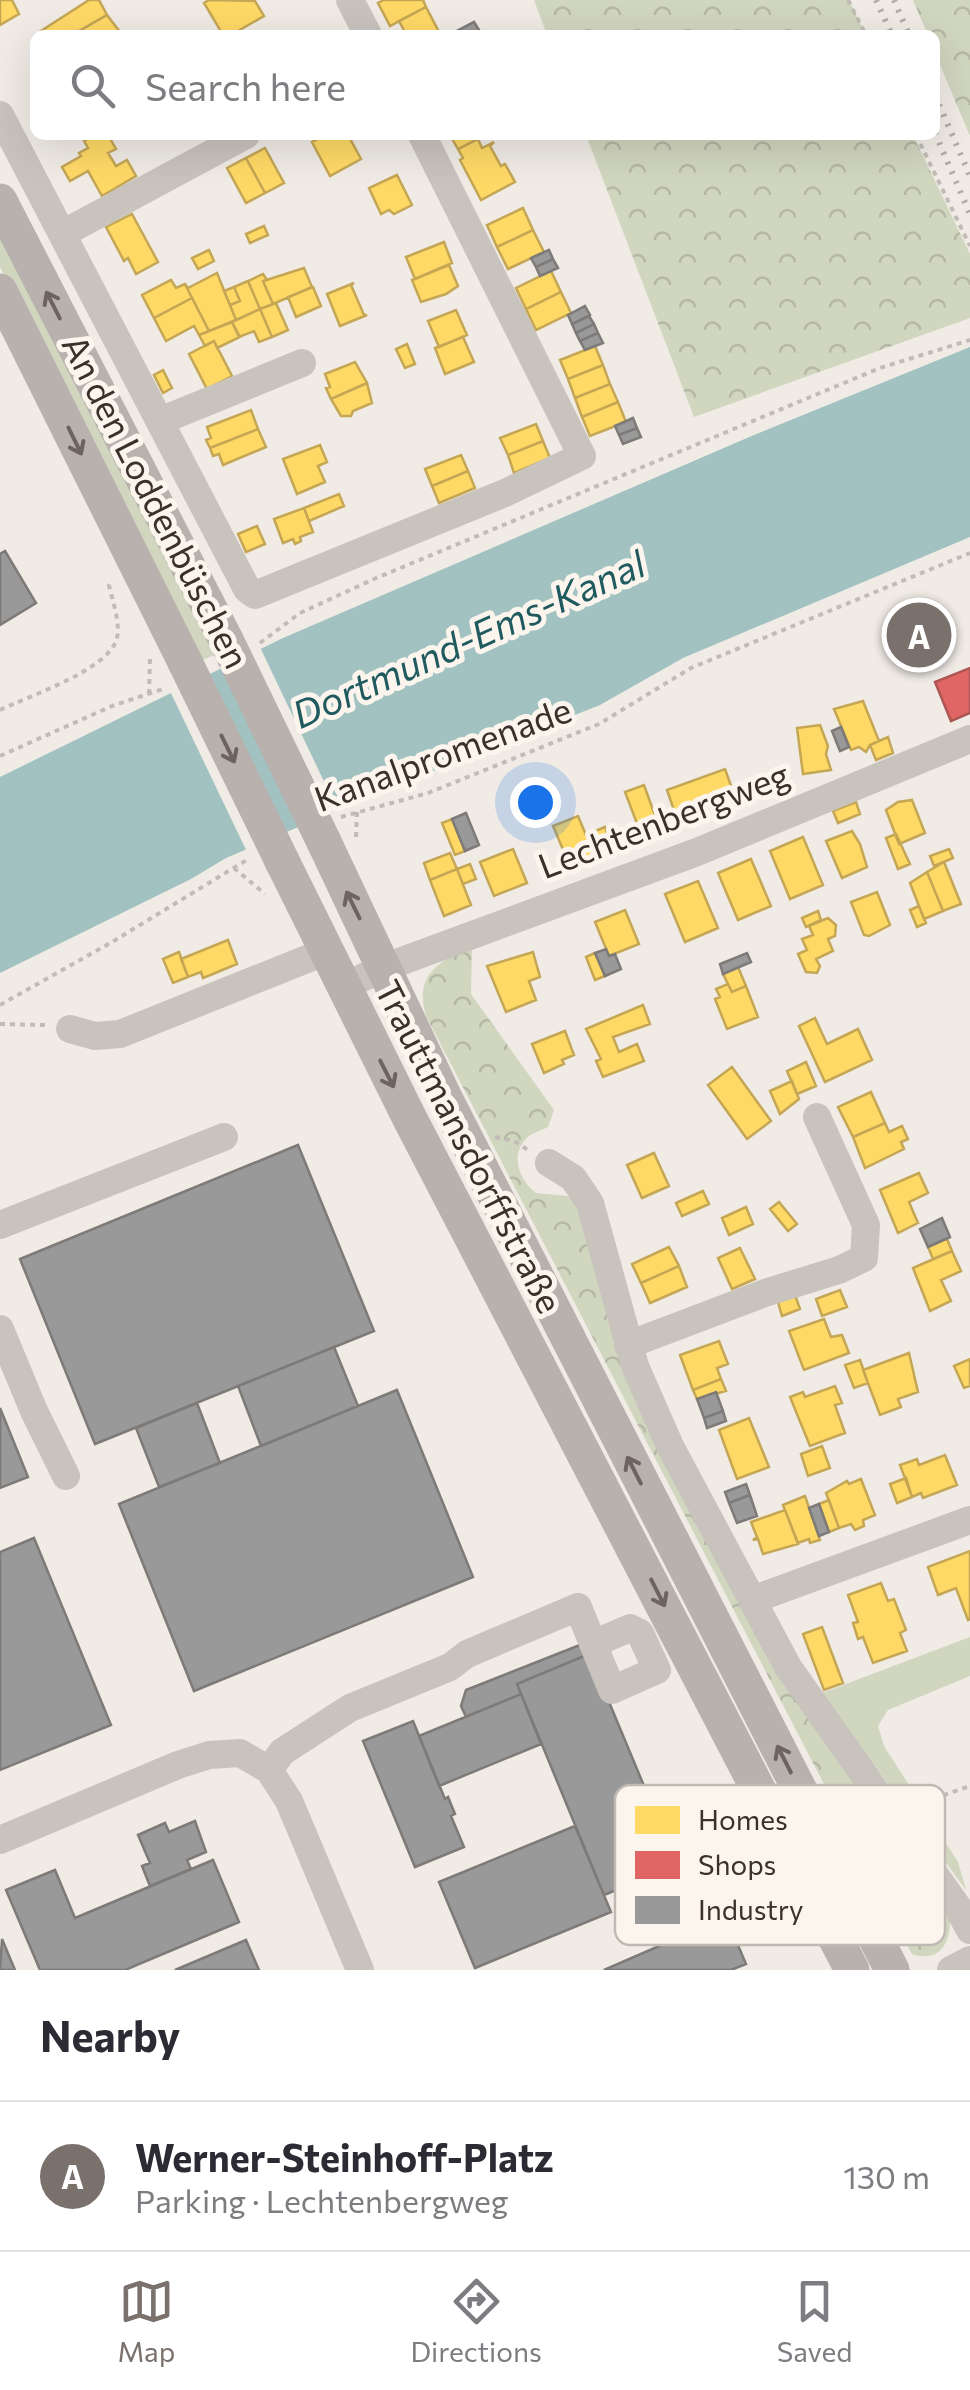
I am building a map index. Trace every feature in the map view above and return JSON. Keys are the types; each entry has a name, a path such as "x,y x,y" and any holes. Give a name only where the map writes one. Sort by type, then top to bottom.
{"main road":[{"name":"An den Loddenbüschen","path":"0,201 326,832 383,968"},
{"name":"An den Loddenbüschen","path":"0,291 185,662 271,857 343,987"},
{"name":"Trauttmansdorffstraße","path":"383,968 566,1339 796,1785"},
{"name":"Trauttmansdorffstraße","path":"343,987 756,1785"},
{"name":"Trauttmansdorffstraße","path":"839,1945 852,1970"},
{"name":"Trauttmansdorffstraße","path":"879,1945 892,1970"}],"street":[{"path":"350,0 365,30"},
{"name":"An den Loddenbüschen","path":"0,115 247,589 256,595 504,493 582,456 424,140"},
{"path":"62,234 237,140"},
{"name":"An den Loddenbüschen","path":"160,421 302,364"},
{"name":"Lechtenbergweg","path":"383,968 697,852 970,739"},
{"path":"70,1029 95,1036 120,1034 312,957"},
{"name":"Trauttmansdorffstraße","path":"343,987 383,968"},
{"path":"628,1345 864,1258 866,1225 818,1118"},
{"path":"0,1225 224,1137"},
{"name":"Trauttmansdorffstraße","path":"549,1163 573,1178 590,1203 628,1345 642,1388 665,1437 788,1667 871,1785"},
{"path":"0,1329 66,1476"},
{"path":"752,1600 970,1520"},
{"path":"269,1770 282,1752 350,1708 450,1668 466,1654 578,1607 593,1644 612,1690 658,1670 640,1633 630,1628 593,1644"},
{"path":"0,1840 209,1754 240,1753 269,1770 288,1801 360,1970"},
{"name":"Trauttmansdorffstraße","path":"945,1889 970,1930"},
{"path":"951,1970 970,1960"}],"path":[{"path":"848,0 863,30"},
{"path":"918,140 970,246"},
{"path":"348,592 880,368 970,340"},
{"name":"Kanalpromenade","path":"326,832 346,814 428,793 600,724 692,668 970,553"},
{"path":"0,710 106,656 116,641 108,585 116,578"},
{"path":"149,694 150,655"},
{"path":"0,756 94,713"},
{"path":"0,1004 234,868 271,857"},
{"path":"234,868 267,895"},
{"path":"0,1024 70,1029"},
{"path":"945,1795 970,1786"}],"green space":[{"path":"534,0 849,0 864,30 545,30"},
{"path":"913,0 970,0 970,136 940,65 940,30 926,30"},
{"path":"588,140 915,140 970,254 970,318 694,417"},
{"path":"0,227 219,653 198,662 0,267"},
{"path":"472,946 471,994 554,1110 548,1127 525,1140 518,1154 525,1182 536,1193 576,1200 624,1367 871,1785 824,1785 426,1016 426,980 449,958"},
{"path":"970,1637 970,1676 888,1710 878,1726 884,1746 909,1785 889,1785 822,1693"},
{"path":"945,1842 958,1862 966,1890 945,1861"},
{"path":"945,1910 950,1918 945,1944"},
{"path":"907,1945 945,1945 930,1956 912,1954"}],"water":[{"name":"Dortmund-Ems-Kanal","path":"970,347 970,537 683,658 600,705 226,858 0,973 0,777 283,638 754,435"}],"pier":[{"path":"259,645 340,815 301,831 220,664"},
{"path":"206,670 287,837 248,854 169,689"}],"building: Homes":[{"path":"0,0 12,0 19,14 0,25"},
{"path":"89,0 99,0 107,15 81,30 43,30"},
{"path":"423,0 426,7 390,26 378,3"},
{"path":"255,1 264,16 240,30 220,30 204,3"},
{"path":"426,7 438,30 404,30 399,21"},
{"path":"107,15 118,30 81,30"},
{"path":"111,140 116,149 108,153 116,166 127,160 136,176 102,196 88,171 70,181 62,167 88,148 84,141"},
{"path":"351,140 361,159 330,176 312,142"},
{"path":"453,140 476,140 458,149"},
{"path":"476,140 482,148 494,142 490,146 515,182 481,200 458,149"},
{"path":"265,148 284,183 265,193 246,158"},
{"path":"246,158 265,193 246,203 227,168"},
{"path":"397,175 412,205 394,214 389,210 381,214 369,188"},
{"path":"523,208 533,230 497,247 487,225"},
{"path":"132,214 158,262 136,274 128,258 124,261 106,227"},
{"path":"264,226 268,235 250,243 246,234"},
{"path":"533,230 544,252 508,269 497,247"},
{"path":"444,242 452,263 415,279 406,257"},
{"path":"209,250 214,261 198,269 192,258"},
{"path":"449,265 458,286 421,302 412,280"},
{"path":"304,268 312,287 273,304 263,281"},
{"path":"551,271 561,292 526,309 516,288"},
{"path":"217,273 236,320 209,331 185,284 188,288"},
{"path":"263,274 273,304 260,309 248,281"},
{"path":"171,280 176,288 185,284 192,298 154,318 142,295"},
{"path":"248,281 260,309 236,320 230,305 240,301 234,287"},
{"path":"354,283 351,285 367,315 340,326 327,294"},
{"path":"234,287 240,301 230,305 224,291"},
{"path":"313,287 321,306 296,317 288,297"},
{"path":"561,292 571,313 536,330 526,309"},
{"path":"192,298 209,331 199,335 194,326 166,341 154,318"},
{"path":"276,303 288,330 272,337 260,309"},
{"path":"260,309 272,337 259,342 254,331 239,337 232,322"},
{"path":"456,310 467,335 439,347 428,321"},
{"path":"232,322 240,337 217,348 214,341 205,346 199,335"},
{"path":"463,337 474,362 445,374 435,348"},
{"path":"214,341 232,376 207,389 189,354"},
{"path":"407,344 415,364 405,368 396,349"},
{"path":"595,346 603,365 568,379 560,360"},
{"path":"355,362 367,383 331,399 325,374"},
{"path":"603,365 610,384 575,398 568,379"},
{"path":"163,370 172,388 163,393 154,375"},
{"path":"367,383 372,403 353,411 351,416 341,416 331,399"},
{"path":"610,384 618,402 582,417 575,398"},
{"path":"618,402 626,422 590,436 582,417"},
{"path":"251,410 258,429 210,448 207,427"},
{"path":"536,424 543,441 508,455 500,438"},
{"path":"258,429 266,447 223,465 219,454 213,456 210,448"},
{"path":"543,441 550,458 514,473 508,455"},
{"path":"320,445 327,462 318,466 325,482 297,494 283,459"},
{"path":"461,455 468,471 432,486 425,469"},
{"path":"468,471 475,488 439,503 432,486"},
{"path":"339,494 344,506 309,521 304,508"},
{"path":"304,508 313,532 300,537 301,541 295,544 293,539 283,543 274,519"},
{"path":"257,526 265,544 246,552 238,534"},
{"path":"863,701 879,741 866,752 859,747 851,750 834,709"},
{"path":"820,725 831,770 803,774 797,728"},
{"path":"888,737 893,753 876,760 870,745"},
{"path":"725,769 735,797 677,819 667,790"},
{"path":"644,785 662,835 644,842 625,792"},
{"path":"912,800 925,833 899,844 886,810 898,802"},
{"path":"856,802 860,814 838,823 833,811"},
{"path":"578,816 586,835 605,827 613,848 570,866 553,826"},
{"path":"452,819 465,851 455,855 442,823"},
{"path":"852,831 867,867 842,878 826,841"},
{"path":"896,834 910,864 898,869 886,838"},
{"path":"803,837 823,885 790,899 770,851"},
{"path":"513,849 527,883 494,896 480,862"},
{"path":"949,849 953,858 934,866 930,856"},
{"path":"450,853 457,869 430,880 424,863"},
{"path":"751,859 771,906 738,920 718,873"},
{"path":"944,862 961,904 943,911 927,872"},
{"path":"470,864 476,879 463,884 457,869"},
{"path":"457,869 471,905 444,916 430,880"},
{"path":"927,872 943,911 924,919 910,883"},
{"path":"698,881 718,928 685,942 665,894"},
{"path":"877,892 890,925 864,935 851,902"},
{"path":"919,906 926,923 917,927 910,910"},
{"path":"625,910 639,944 609,956 595,922"},
{"path":"818,911 821,920 806,927 802,918"},
{"path":"828,918 836,925 835,936 828,939 833,951 816,959 820,966 817,973 806,972 798,954 807,950 802,939 813,935 809,926"},
{"path":"228,940 237,964 203,978 201,972 188,977 181,959"},
{"path":"179,952 188,977 173,983 163,959"},
{"path":"533,952 540,977 529,981 536,1000 506,1012 487,966"},
{"path":"595,953 605,976 595,980 586,957"},
{"path":"738,967 746,986 732,992 723,974"},
{"path":"728,984 732,992 746,986 758,1017 727,1029 715,999 720,997 716,989"},
{"path":"643,1005 650,1024 613,1037 619,1052 637,1044 644,1061 603,1077 596,1061 601,1059 586,1029"},
{"path":"815,1018 827,1044 858,1029 872,1060 825,1082 799,1026"},
{"path":"565,1031 574,1055 544,1073 532,1044"},
{"path":"806,1062 816,1086 797,1094 787,1071"},
{"path":"732,1067 771,1121 747,1139 708,1085"},
{"path":"792,1081 799,1099 780,1114 770,1091"},
{"path":"871,1092 885,1123 853,1137 838,1107"},
{"path":"885,1123 889,1132 902,1126 908,1139 901,1142 904,1149 865,1168 853,1137"},
{"path":"654,1153 669,1186 642,1198 627,1165"},
{"path":"919,1173 928,1193 909,1202 918,1223 898,1233 880,1190"},
{"path":"703,1191 709,1204 682,1216 676,1203"},
{"path":"779,1202 797,1224 788,1231 770,1209"},
{"path":"746,1207 753,1224 729,1235 722,1218"},
{"path":"950,1237 947,1239 952,1251 933,1259 928,1247"},
{"path":"669,1247 679,1266 641,1283 632,1264"},
{"path":"740,1248 755,1279 732,1289 718,1258"},
{"path":"952,1251 961,1271 941,1280 951,1301 930,1311 913,1268"},
{"path":"679,1266 687,1287 650,1303 641,1283"},
{"path":"840,1290 847,1307 822,1316 816,1299"},
{"path":"795,1295 800,1309 782,1316 778,1302"},
{"path":"824,1319 831,1337 842,1335 849,1353 804,1370 789,1331"},
{"path":"719,1341 728,1364 717,1368 721,1379 693,1390 680,1355"},
{"path":"909,1353 918,1392 898,1399 901,1407 880,1415 863,1370"},
{"path":"970,1359 970,1386 964,1388 954,1366"},
{"path":"860,1360 868,1383 854,1388 845,1365"},
{"path":"721,1379 726,1391 697,1399 693,1390"},
{"path":"835,1386 842,1403 835,1405 845,1433 810,1446 790,1397 803,1392 805,1397"},
{"path":"749,1418 769,1467 737,1479 719,1430"},
{"path":"822,1446 830,1468 808,1476 801,1454"},
{"path":"945,1455 957,1485 923,1498 921,1493 912,1497 900,1465 917,1459 919,1465"},
{"path":"906,1478 912,1497 897,1503 890,1484"},
{"path":"861,1479 875,1515 863,1520 864,1526 855,1530 851,1524 839,1528 826,1493 847,1481 849,1484"},
{"path":"805,1496 820,1540 798,1543 783,1505"},
{"path":"829,1500 839,1528 829,1532 819,1504"},
{"path":"785,1510 798,1544 763,1554 758,1539 753,1540 757,1537 751,1522"},
{"path":"970,1551 968,1620 956,1588 938,1595 928,1567"},
{"path":"881,1583 888,1601 894,1599 906,1630 900,1633 907,1651 873,1663 863,1637 858,1639 853,1623 858,1622 848,1595"},
{"path":"822,1627 843,1683 824,1690 803,1634"}],"building: Shops":[{"path":"970,668 970,713 951,721 935,682"}],"building: Industry":[{"path":"474,22 479,30 459,30"},
{"path":"549,250 553,259 536,267 531,258"},
{"path":"553,259 558,268 540,276 536,267"},
{"path":"585,306 590,315 572,324 568,315"},
{"path":"589,316 594,324 576,333 572,324"},
{"path":"594,324 598,333 580,341 576,333"},
{"path":"598,333 603,343 585,350 580,341"},
{"path":"633,418 637,428 619,435 615,426"},
{"path":"637,428 641,437 623,444 619,435"},
{"path":"5,551 36,603 0,625 0,554"},
{"path":"841,727 849,747 840,751 832,731"},
{"path":"466,813 479,845 465,851 452,819"},
{"path":"606,949 609,956 615,954 621,969 605,976 595,953"},
{"path":"747,953 751,962 723,974 720,964"},
{"path":"298,1145 374,1331 95,1444 20,1259"},
{"path":"942,1218 950,1237 928,1247 920,1229"},
{"path":"334,1347 358,1406 261,1446 238,1386"},
{"path":"397,1390 473,1577 194,1691 119,1504"},
{"path":"716,1392 723,1411 704,1418 697,1399"},
{"path":"197,1403 220,1463 159,1487 136,1428"},
{"path":"0,1408 28,1477 0,1488"},
{"path":"723,1411 726,1421 707,1428 704,1418"},
{"path":"746,1484 750,1495 729,1503 725,1492"},
{"path":"750,1495 757,1516 737,1523 729,1503"},
{"path":"819,1504 829,1532 819,1536 809,1508"},
{"path":"34,1538 111,1725 0,1770 0,1552"},
{"path":"585,1643 589,1654 517,1684 521,1694 466,1717 461,1706 466,1690"},
{"path":"589,1654 644,1785 615,1785 615,1890 604,1895 517,1684"},
{"path":"521,1694 541,1744 439,1786 419,1736"},
{"path":"413,1721 455,1814 451,1816 464,1847 415,1867 363,1741"},
{"path":"195,1821 206,1852 187,1860 191,1869 150,1886 142,1866 150,1863 138,1835 165,1823 169,1832"},
{"path":"575,1826 611,1912 475,1968 439,1882"},
{"path":"213,1860 239,1922 125,1970 40,1970 6,1890 55,1870 75,1918"},
{"path":"2,1939 15,1970 0,1970"},
{"path":"246,1940 259,1970 175,1970"},
{"path":"662,1945 738,1945 746,1964 731,1970 604,1970"}],"railway":[{"path":"876,0 890,30"},
{"path":"894,0 907,30"},
{"path":"940,107 970,176"},
{"path":"938,140 970,214"}],"place":[{"name":"Werner-Steinhoff-Platz","path":"919,635"}]}
